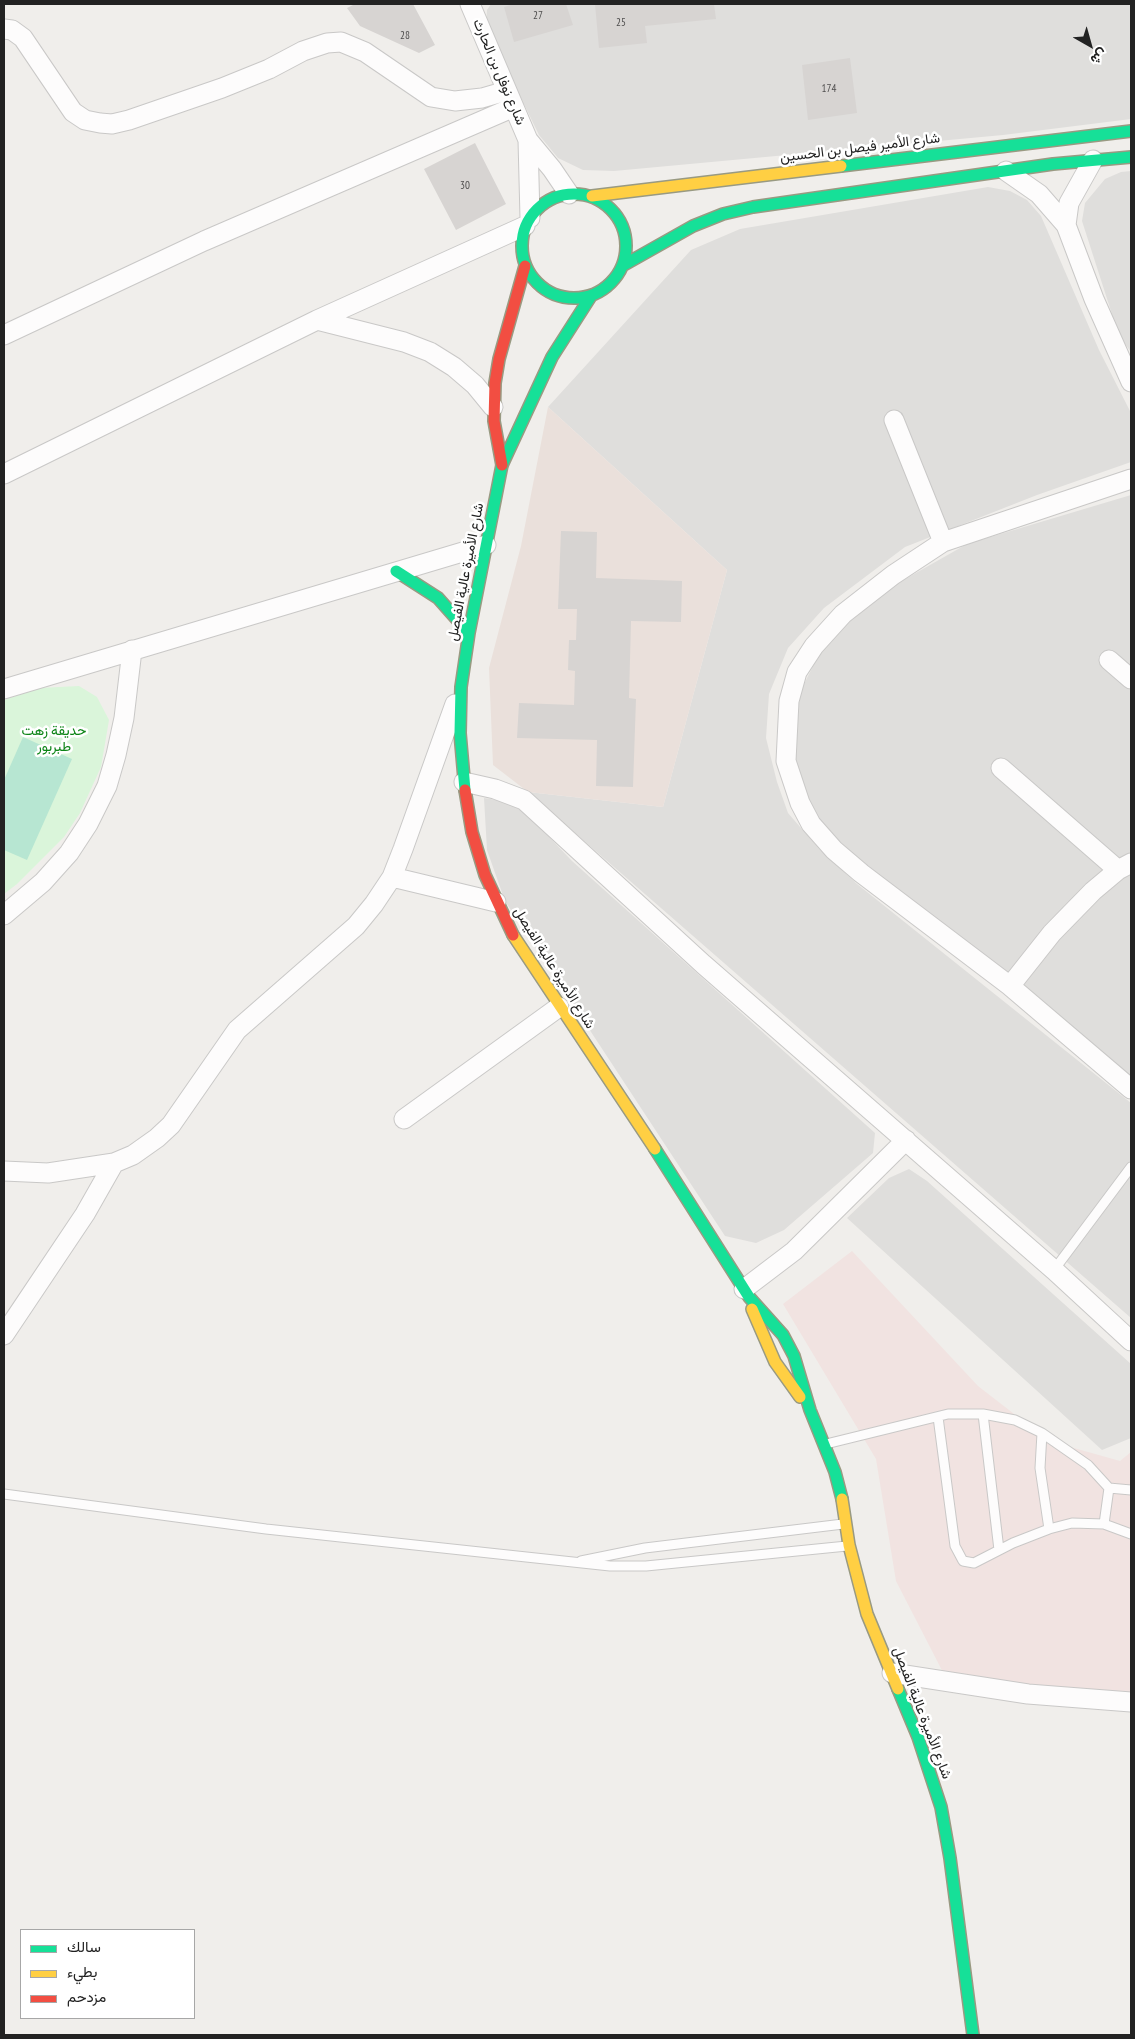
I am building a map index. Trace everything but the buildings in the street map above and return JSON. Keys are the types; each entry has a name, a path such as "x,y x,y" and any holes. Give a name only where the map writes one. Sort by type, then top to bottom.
{"street":[{"name":"شارع نوفل بن الحارث","path":"470,4 528,140 552,169 569,194"},
{"path":"4,29 12,30 23,38 73,112 85,120 100,123 112,124 129,120 212,92 268,69 303,51 327,43 341,42 365,52 431,97 444,100 510,99"},
{"path":"4,335 510,99"},
{"name":"شارع الأمير فيصل بن الحسين","path":"592,196 1131,131"},
{"name":"شارع نوفل بن الحارث","path":"528,140 528,222"},
{"path":"622,266 662,241 723,214 753,207 1006,171 1131,156"},
{"path":"1066,225 1069,203 1094,160"},
{"path":"1006,171 1039,194 1066,225 1076,257 1126,358 1131,382"},
{"path":"4,474 317,320 528,222 546,202 569,194 592,196 605,203 615,213 622,225 626,238 626,253 622,266 614,279 604,289 591,296 569,298 547,291 538,284 525,266 522,246 528,222"},
{"name":"شارع الأميرة عالية الفيصل","path":"502,465 493,407 499,359 525,266"},
{"name":"شارع الأميرة عالية الفيصل","path":"591,296 552,357 502,465 469,633 461,687 460,733 464,782 472,832 485,875 510,930 559,1007 627,1105 746,1293 778,1329 800,1371 810,1410 825,1444 843,1501 849,1545 868,1614 918,1737 941,1807 950,1858 973,2035"},
{"path":"317,320 404,342 430,352 475,385 493,407"},
{"path":"894,420 943,542"},
{"path":"1131,478 943,542 893,575 843,614 814,646 797,672 789,701 786,761 800,803 811,824 834,850 860,873 1010,986 1131,1089"},
{"path":"4,689 486,545"},
{"path":"396,571 438,598 469,633"},
{"path":"4,914 49,875 68,853 96,809 107,786 116,756 124,718 132,650"},
{"path":"1109,660 1131,679"},
{"path":"4,1171 48,1173 114,1163 133,1155 157,1138 171,1125 237,1030 356,926 392,876 461,687"},
{"path":"1001,768 1125,867 1093,891 1052,933 1010,986"},
{"path":"464,782 495,789 524,800 703,964 1054,1270 1131,1342"},
{"path":"392,876 496,902"},
{"path":"404,1119 559,1007"},
{"path":"746,1293 794,1251 906,1140"},
{"path":"4,1335 86,1214 114,1163"},
{"name":"شارع الأميرة عالية الفيصل","path":"746,1293 756,1322 775,1362 810,1410"},
{"path":"892,1673 1028,1694 1131,1702"}],"lane":[{"path":"1054,1270 1131,1166"},
{"path":"825,1444 948,1414 983,1414 1015,1420 1042,1433 1088,1465 1109,1488 1131,1490"},
{"path":"983,1414 999,1550"},
{"path":"938,1417 955,1546 959,1556 967,1564 974,1563 999,1550 1049,1529 1072,1523 1104,1524 1131,1534"},
{"path":"1042,1433 1040,1468 1049,1529"},
{"path":"1104,1524 1109,1488"},
{"path":"4,1494 266,1529 391,1541 572,1563 646,1566 849,1545"},
{"path":"572,1563 645,1548 846,1524"}],"shaded area":[{"path":"491,4 1131,4 1131,119 1003,135 614,171 583,170 558,158 539,135 486,26 487,10"},
{"path":"1131,171 1131,352 1119,336 1082,221 1085,203 1105,179 1121,172"},
{"path":"988,187 1010,191 1027,200 1041,216 1099,350 1131,413 1131,462 1037,495 905,547 824,608 788,648 769,694 766,738 777,782 788,813 820,850 857,884 1131,1103 1131,1318 528,792 663,807 727,570 548,407 691,250 740,229"},
{"path":"548,407 727,570 663,807 528,792 493,765 489,668 521,546"},
{"path":"1131,495 1131,1077 851,852 820,822 798,782 793,733 802,688 826,640 900,582 967,544"},
{"path":"484,798 517,803 572,861 875,1133 873,1153 784,1230 756,1243 725,1236 505,901 487,850"},
{"path":"909,1169 927,1181 1131,1364 1131,1438 1102,1450 847,1218 889,1178"},
{"path":"852,1251 978,1386 1049,1441 1120,1461 1131,1452 1131,1699 949,1684 896,1581 876,1459 783,1304"}],"green space":[{"name":"حديقة زهت طبربور","path":"79,686 97,697 109,720 101,767 80,813 64,837 17,884 4,894 4,700 39,688"},
{"path":"23,737 72,759 27,860 4,850 4,780"}],"traffic: fast":[{"path":"841,166 1131,131"},
{"path":"622,266 693,226 723,214 753,207 1053,164 1131,157"},
{"path":"574,194 594,198 611,209 622,226 626,246 622,266 611,283 594,294 574,298 554,294 537,283 526,266 522,246 526,226 537,209 554,198 574,194"},
{"path":"465,790 460,733 461,687 469,633 502,465 552,357 591,296"},
{"path":"396,571 438,598 469,633"},
{"path":"655,1149 749,1297 783,1335 794,1356 810,1410 835,1472 842,1499"},
{"path":"898,1689 918,1737 941,1807 950,1858 973,2035"}],"traffic: slow":[{"path":"592,196 841,166"},
{"path":"513,935 655,1149"},
{"path":"752,1309 775,1362 800,1397"},
{"path":"842,1499 849,1545 867,1614 898,1689"}],"traffic: jam":[{"path":"502,465 494,421 495,383 499,359 525,266"},
{"path":"465,790 472,832 485,875 513,935"}]}
